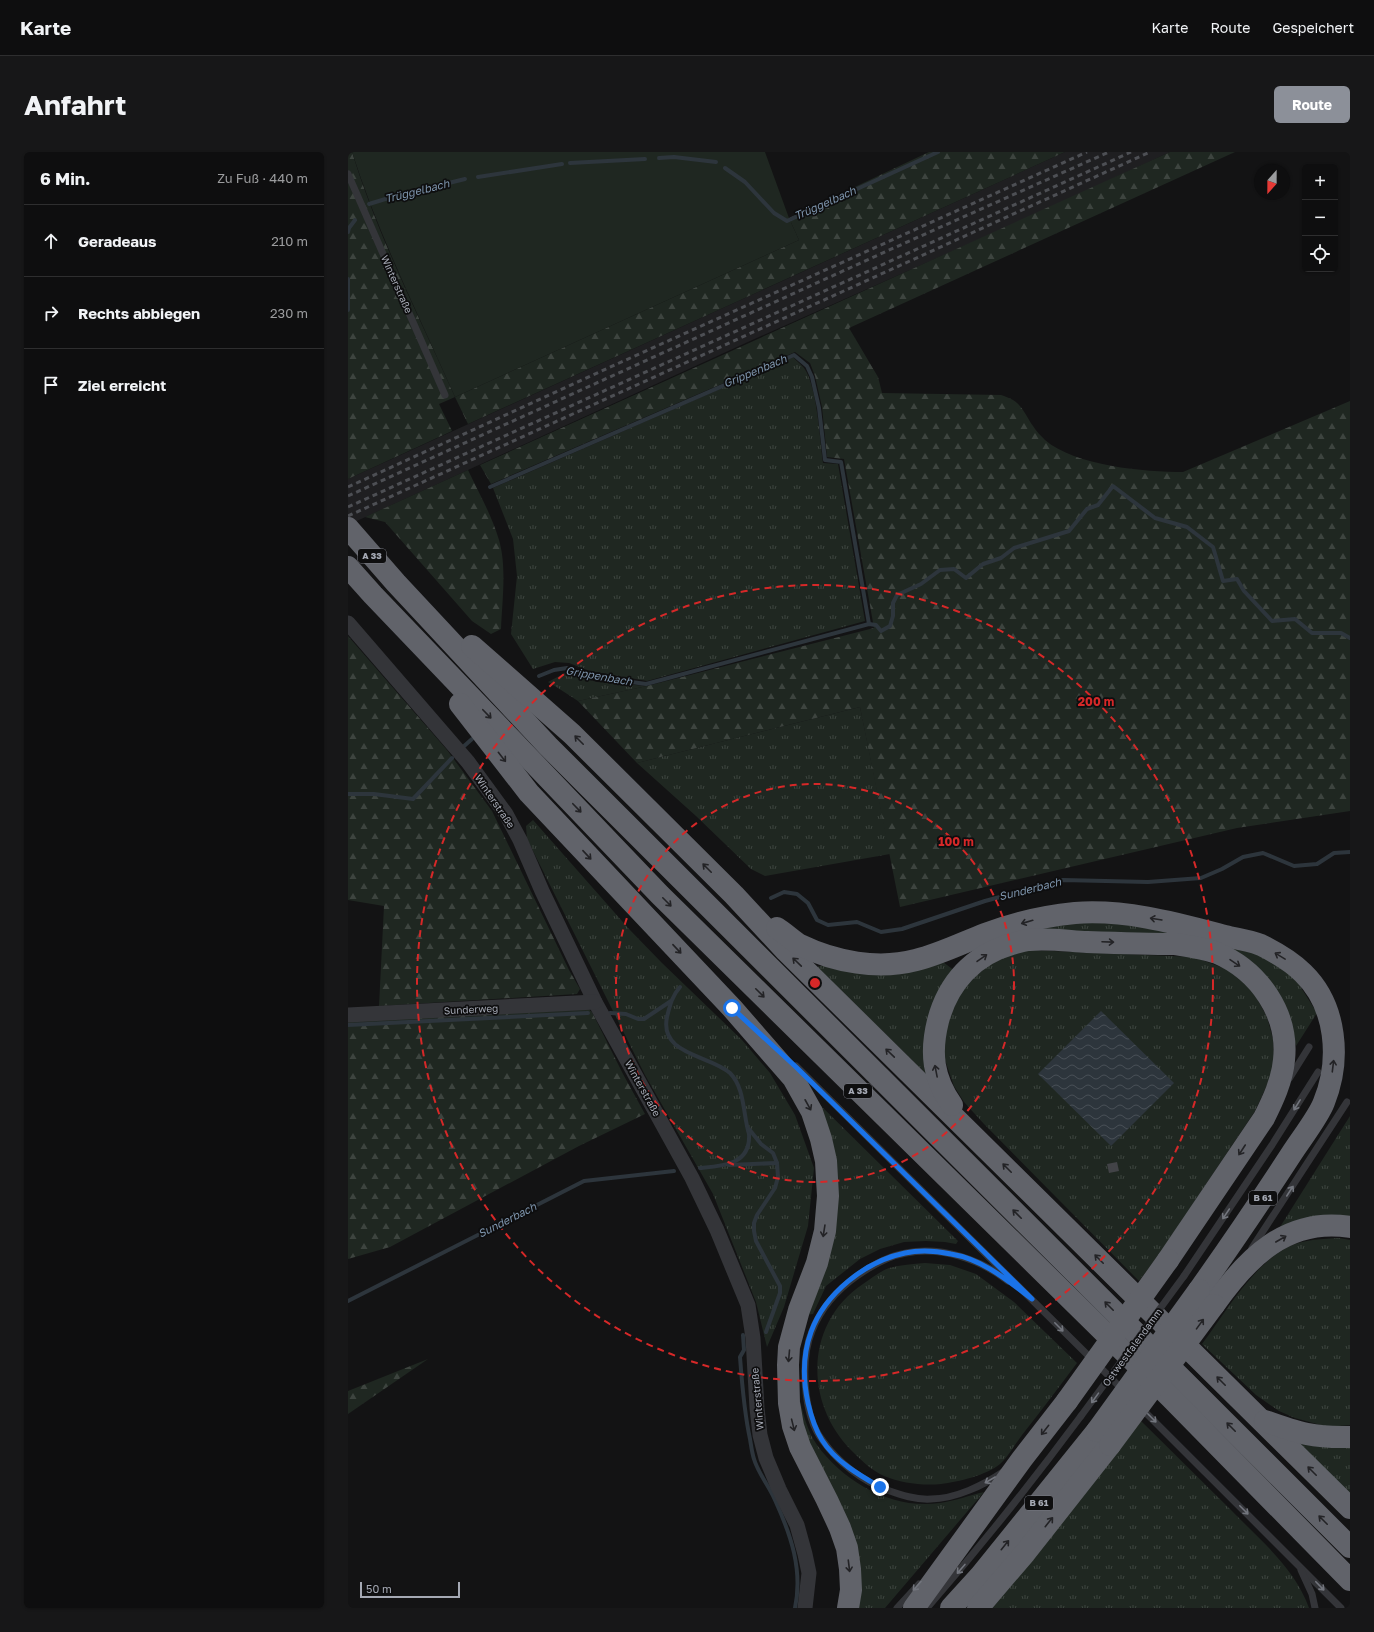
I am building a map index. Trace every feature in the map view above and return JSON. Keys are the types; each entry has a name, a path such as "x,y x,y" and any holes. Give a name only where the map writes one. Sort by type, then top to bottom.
{"highway":[{"name":"A 33","path":"348,528 396,583 548,746 1350,1547"},
{"name":"A 33","path":"348,566 373,595 660,895 1170,1397 1350,1580"},
{"path":"396,583 444,621 572,734 734,895 786,951 1350,1508"},
{"path":"373,595 529,793 732,1008 792,1078 812,1112 821,1139 826,1161 828,1196 825,1232 817,1263 799,1310 789,1347 789,1403 793,1426 800,1448 840,1528 847,1548 851,1590 848,1608"},
{"name":"Ostwestfalendamm","path":"734,895 798,944 828,956 862,963 892,964 916,960 989,932 1033,920 1076,913 1117,913 1161,920 1258,944 1282,956 1304,973 1324,1002 1332,1027 1334,1054 1332,1073 1324,1104 1205,1291"},
{"path":"914,1608 1022,1459 1074,1409 1168,1260 1264,1118 1275,1096 1284,1060 1284,1039 1272,1000 1250,974 1232,960 1216,953 1175,944 1029,940 1004,947 985,955 967,969 954,983 940,1012 934,1037 933,1056 938,1079 945,1095 978,1139"},
{"path":"985,1606 1025,1553 1205,1291 1283,1236 1299,1230 1319,1226 1350,1228"},
{"path":"1258,1418 1311,1436 1326,1438 1350,1437"},
{"name":"B 61","path":"951,1608 1104,1438"}],"street":[{"name":"Winterstraße","path":"348,623 468,762 506,814 520,840 542,891 595,1002 692,1178 717,1230 748,1306 753,1338 760,1435 766,1458 779,1489 797,1525 806,1554 809,1573 805,1608"},
{"name":"Sunderweg","path":"348,1015 595,1002"}],"lane":[{"name":"Winterstraße","path":"348,174 445,395"},
{"path":"732,1008 785,1056"},
{"path":"1264,1118 1309,1047"},
{"path":"790,1061 1032,1299 1341,1608"},
{"name":"Ostwestfalendamm","path":"927,1608 970,1559 1034,1480 1074,1409 1205,1291 1272,1145 1318,1072"},
{"path":"1205,1291 1279,1208 1347,1102"},
{"path":"1022,1459 979,1486 950,1496 931,1500 905,1496 880,1487 858,1475 840,1461 822,1440 811,1416 806,1395 804,1373 811,1332 833,1296 846,1283 865,1270 892,1257 906,1253 927,1251 951,1254 982,1264 1003,1277 1032,1299"},
{"path":"932,1570 1022,1459"},
{"path":"1298,1564 1312,1594 1316,1608"},
{"path":"897,1608 922,1581"}],"shaded area":[{"path":"1065,152 1170,152 1043,211 750,341 348,525 348,479"}],"green space":[{"path":"348,152 352,152 362,184 387,246 455,397 439,404 452,431 348,479"},
{"path":"352,152 765,152 789,218 799,240 455,397 387,245 374,214"},
{"path":"929,152 1065,152 468,424 455,397 799,240 789,218"},
{"path":"1170,152 1235,152 849,328 878,377 882,393 1002,395 1016,402 1022,408 1034,428 1045,440 1058,449 1092,462 1131,469 1183,472 1350,401 1350,811 1237,828 900,907 860,707 637,763 578,701 647,686 874,628 844,459 827,457 822,407 815,376 810,363 795,352 491,484 480,465"},
{"path":"793,357 804,368 812,387 823,463 838,464 865,621 647,681 590,671 569,663 555,662 533,669 511,634 517,576 513,539 493,488"},
{"path":"468,470 493,522 499,540 503,562 501,629 491,634 472,621 385,522 365,517"},
{"path":"348,636 447,750 492,811 569,970 580,989 577,994 379,1006 384,906 348,900"},
{"path":"565,673 597,682 647,686 578,701 548,682"},
{"path":"860,707 890,854 765,876 751,869 696,816 637,763"},
{"path":"533,820 629,929 742,1040 770,1073 795,1115 814,1168 808,1226 784,1307 767,1347 756,1302 713,1194 645,1075 527,839 526,826"},
{"path":"1077,922 1115,923 1158,929 1252,952 1277,964 1295,978 1317,1013 1296,1046 1287,1015 1258,969 1042,931 1041,927"},
{"path":"1028,950 1194,957 1226,969 1244,982 1254,993 1267,1017 1273,1039 1274,1057 1272,1074 1255,1111 1160,1253 1139,1281 964,1102 954,1086 944,1057 944,1039 948,1015 962,989 989,964 1006,956"},
{"path":"943,962 955,971 928,1076 817,967 824,965"},
{"path":"586,1007 592,1012 645,1114 579,1146 390,1247 348,1259 348,1022"},
{"path":"817,1102 958,1241 956,1244 926,1241 904,1242 880,1249 860,1259 826,1286 813,1314 805,1315 824,1266"},
{"path":"1350,1116 1350,1221 1280,1227"},
{"path":"1339,1238 1350,1240 1350,1425 1328,1427 1295,1418 1279,1411 1256,1395 1202,1344 1241,1290 1264,1264 1290,1246 1314,1240"},
{"path":"925,1263 950,1265 976,1274 1014,1302 1077,1363 1000,1464 988,1471 964,1480 934,1485 912,1483 884,1476 872,1469 855,1454 838,1435 826,1413 819,1390 817,1366 821,1343 829,1321 843,1301 863,1284 886,1269 902,1265"},
{"path":"428,1359 348,1414 348,1391"},
{"path":"798,1394 807,1426 817,1445 841,1471 871,1490 904,1502 922,1504 946,1502 984,1492 885,1608 856,1608 801,1424"},
{"path":"1141,1421 1275,1555 1295,1580 1303,1593 1309,1608 992,1608"},
{"path":"1302,1440 1350,1443 1350,1495 1299,1444"}],"water":[{"path":"1101,1011 1174,1083 1111,1146 1038,1074"}],"building":[{"path":"1117,1162 1119,1171 1109,1173 1107,1164"}],"waterway":[{"name":"Trüggelbach","path":"725,168 745,182 774,213 787,221 938,152"},
{"name":"Trüggelbach","path":"659,158 674,157 716,162"},
{"name":"Trüggelbach","path":"570,163 645,159"},
{"name":"Trüggelbach","path":"478,177 562,164"},
{"name":"Trüggelbach","path":"369,204 465,179"},
{"name":"Trüggelbach","path":"348,232 355,220"},
{"name":"Trüggelbach","path":"348,279 348,310"},
{"name":"Grippenbach","path":"490,487 794,355 807,366 812,377 819,408 825,460 841,462 869,624"},
{"name":"Grippenbach","path":"539,676 554,670 567,668 588,676 646,684 869,624 876,625 881,631 890,626 893,616 893,603 897,595 921,584 940,570 954,569 966,578 983,564 1001,558 1014,548 1069,531 1087,509 1098,505 1113,486 1155,518 1187,527 1213,547 1223,581 1237,579 1244,591 1272,621 1295,619 1312,633 1341,633 1350,638"},
{"path":"463,747 472,739"},
{"name":"Grippenbach","path":"348,794 374,794 413,799 452,758"},
{"name":"Sunderbach","path":"771,898 784,892 797,894 808,903 817,920 828,925 857,922 881,932 902,929 985,901 1063,880 1148,882 1201,878 1222,869 1243,857 1263,853 1294,866 1317,864 1334,853 1350,852"},
{"name":"Sunderbach","path":"680,987 673,997 667,1017 667,1030 671,1039 678,1047 721,1067 730,1073 735,1079 741,1094 749,1134 748,1144 745,1152 740,1158 726,1165 700,1168"},
{"name":"Sunderbach","path":"610,1013 626,1014 638,1019 644,1019 671,1001"},
{"name":"Sunderbach","path":"348,1025 588,1013"},
{"path":"749,1129 761,1144 773,1153 777,1163 778,1177 775,1188 757,1215 754,1223 756,1241 780,1286 780,1293 766,1332"},
{"path":"729,1165 777,1163"},
{"name":"Sunderbach","path":"348,1301 584,1181 674,1171"},
{"path":"743,1335 744,1350 740,1357 745,1408 752,1452 758,1469 773,1495 781,1513 794,1553 798,1580 795,1608"}],"railway":[{"path":"348,487 1087,152"},
{"path":"348,496 887,251 1109,152"},
{"path":"348,507 1131,152"},
{"path":"348,516 1150,152"}],"route":[{"path":"732,1008 853,1122 1032,1299 1003,1277 982,1264 951,1254 927,1251 906,1253 885,1259 846,1283 833,1296 811,1332 806,1353 804,1373 806,1395 811,1416 822,1440 840,1461 858,1475 880,1487"}]}
